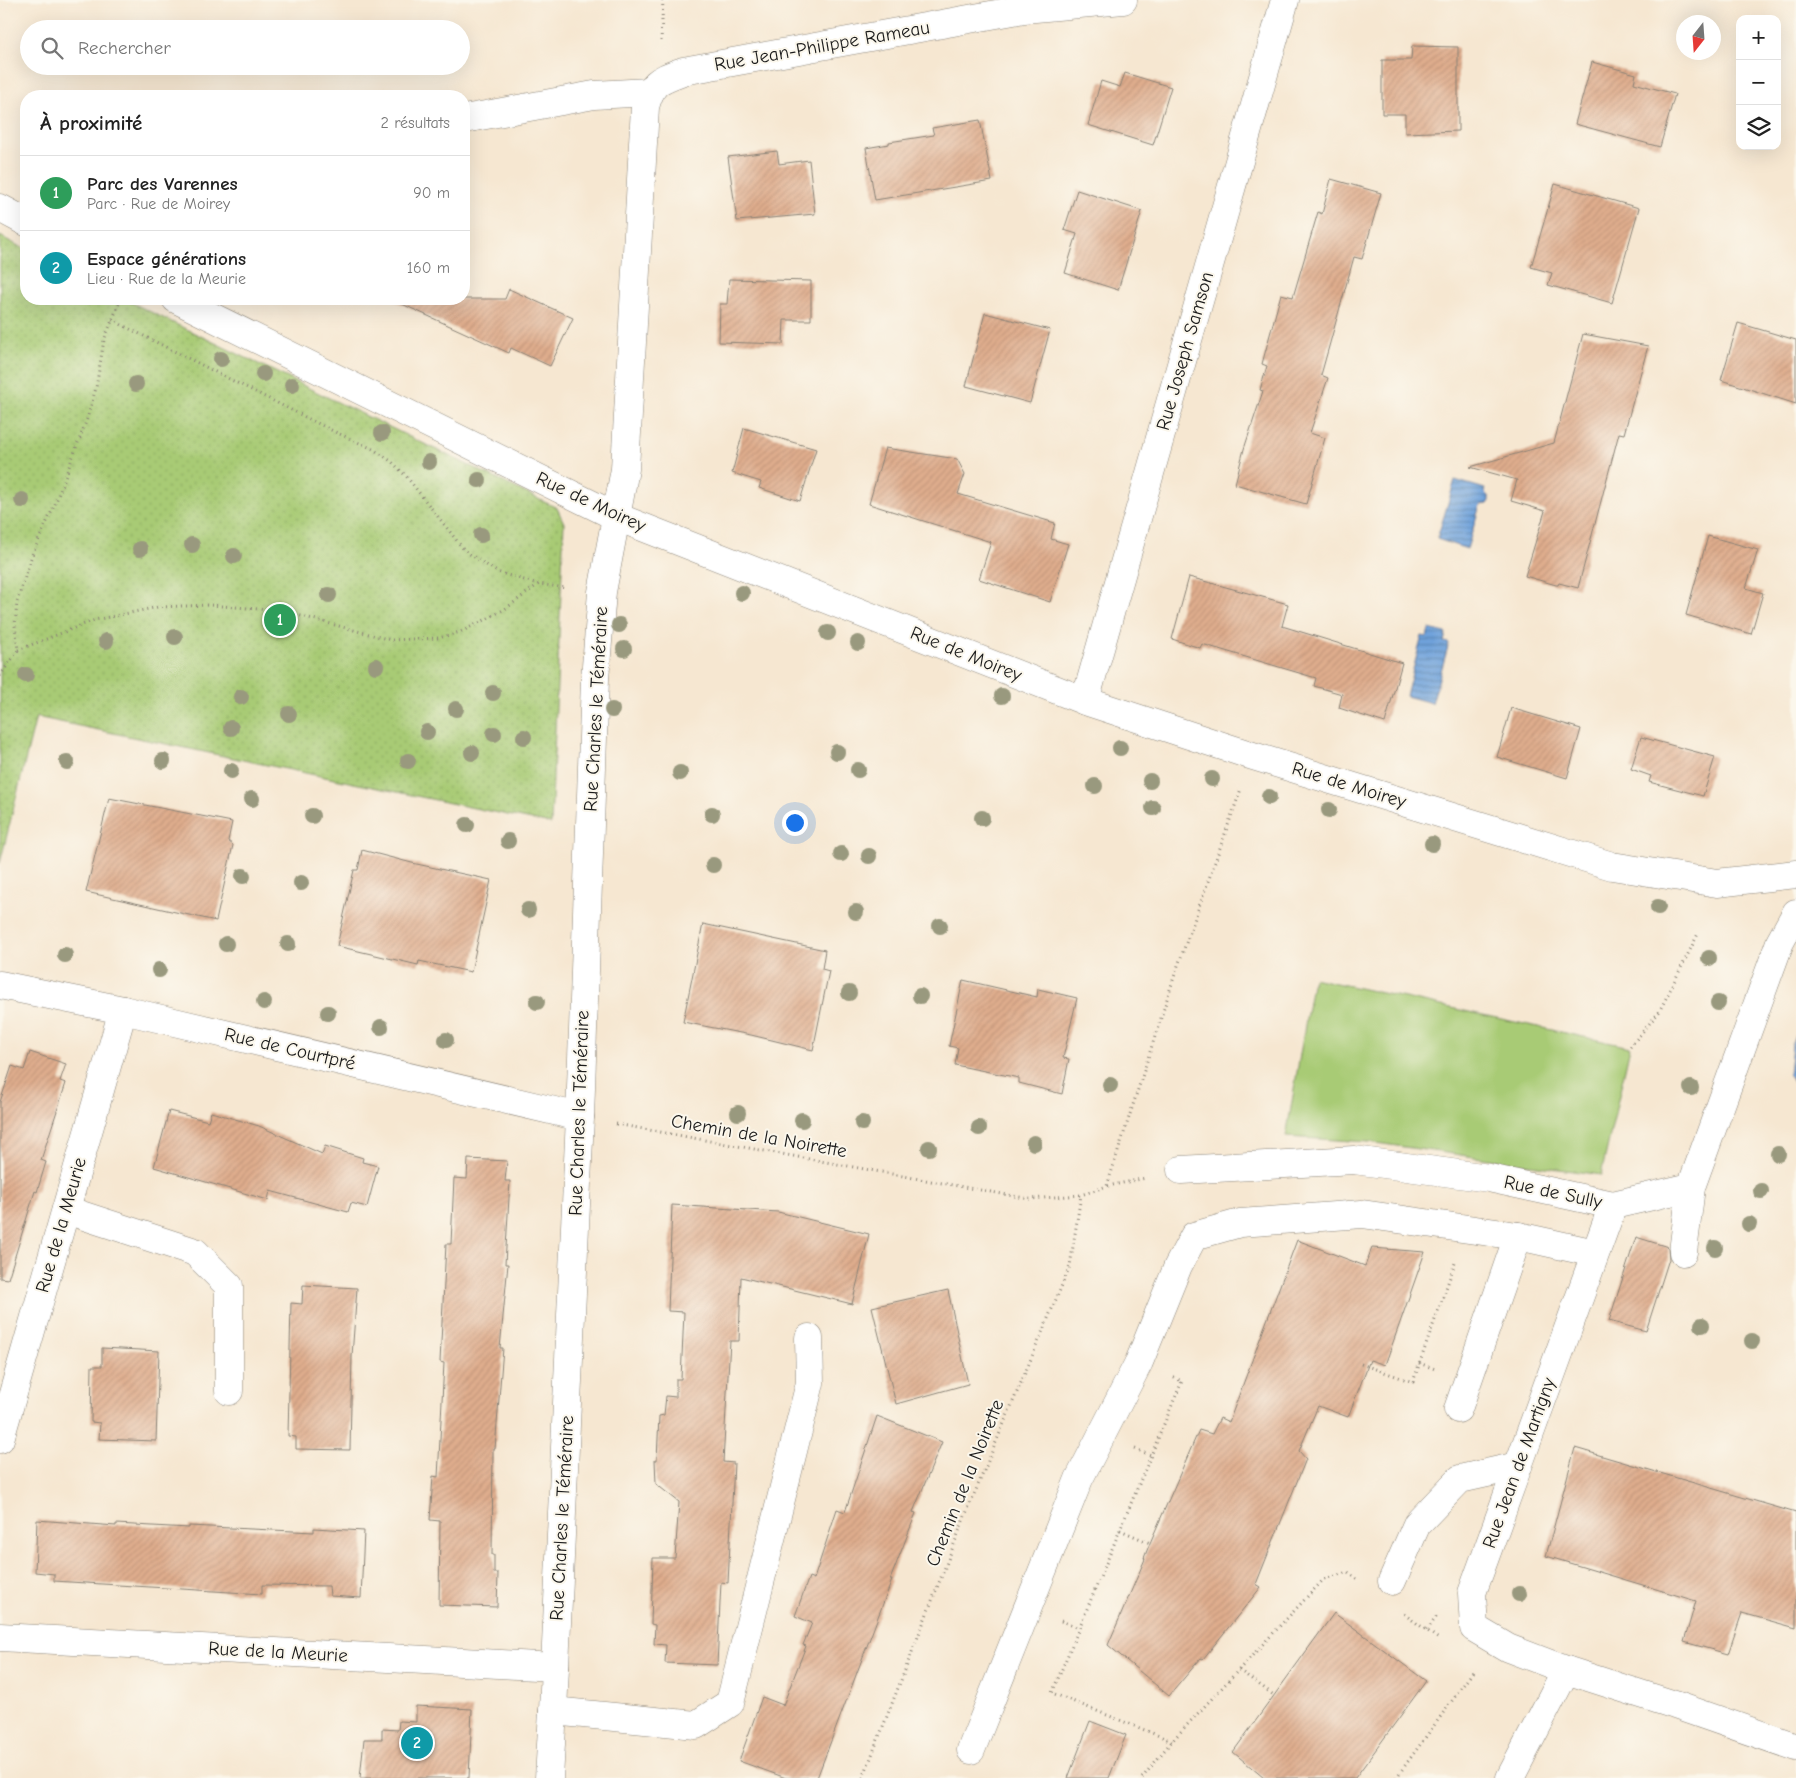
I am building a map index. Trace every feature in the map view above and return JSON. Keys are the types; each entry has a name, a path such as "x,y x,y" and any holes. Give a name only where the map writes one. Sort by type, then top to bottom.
{"street":[{"name":"Rue Jean-Philippe Rameau","path":"649,92 660,79 683,71 1024,9 1122,0"},
{"name":"Rue Joseph Samson","path":"1085,701 1284,0"},
{"path":"470,118 594,95 649,92 645,107 625,469 617,517"},
{"name":"Rue de Moirey","path":"188,305 617,517 1085,701 1253,756 1612,866 1716,883 1796,874"},
{"name":"Rue Charles le Téméraire","path":"549,1778 580,1117 595,679 602,592 617,517"},
{"path":"1683,1252 1691,1187 1780,942 1796,913"},
{"name":"Rue de Courtpré","path":"0,985 123,1010 580,1117"},
{"name":"Rue de la Meurie","path":"0,1440 123,1010"},
{"name":"Rue de Sully","path":"1181,1170 1354,1160 1488,1178 1613,1205 1691,1187"},
{"name":"Rue Jean de Martigny","path":"1566,1670 1508,1648 1474,1628 1472,1594 1613,1205"},
{"path":"66,1210 195,1252 229,1286 230,1391"},
{"path":"971,1750 1079,1479 1139,1362 1178,1266 1194,1236 1240,1223 1362,1214 1518,1236 1595,1254"},
{"path":"1458,1409 1518,1236"},
{"path":"553,1711 696,1725 730,1703 810,1383 809,1338"},
{"path":"1392,1580 1417,1524 1460,1479 1518,1466"},
{"name":"Rue de la Meurie","path":"0,1637 555,1667"},
{"path":"1510,1778 1566,1670 1796,1747"}],"path":[{"path":"18,650 15,625 17,602 32,555 55,504 87,419 96,388 104,340 118,305"},
{"path":"112,320 333,431 373,449 391,461 406,476 465,551 497,572 539,584 602,592"},
{"path":"0,676 18,650 105,617 158,607 210,605 259,609 294,614 391,640 439,638 460,632 481,622 505,609 539,584"},
{"name":"Chemin de la Noirette","path":"580,1117 1030,1199 1081,1195 1107,1186 1175,974 1253,756"},
{"path":"1630,1048 1659,1012 1699,932"},
{"name":"Chemin de la Noirette","path":"863,1778 965,1516 1070,1266 1081,1195"},
{"path":"1361,1364 1413,1382 1467,1229"},
{"path":"1139,1362 1182,1381 1052,1693 1172,1741"},
{"path":"1120,1530 1150,1543"},
{"path":"1142,1778 1172,1741 1324,1579 1348,1572 1364,1584"},
{"path":"1403,1613 1441,1641"},
{"path":"1396,1778 1477,1667 1470,1662"},
{"path":"1239,1670 1274,1696"}],"green space":[{"path":"0,236 20,247 20,305 136,305 557,508 564,523 551,824 36,717 0,863"},
{"path":"1313,978 1630,1047 1601,1175 1369,1142 1286,1137"}],"water":[{"path":"1455,480 1485,489 1484,492 1489,497 1487,504 1480,505 1467,549 1437,539"},
{"path":"1429,629 1446,633 1444,642 1449,643 1432,703 1406,696 1422,636 1427,637"},
{"path":"1796,1033 1796,1088 1789,1075 1792,1044"}],"building":[{"path":"1412,46 1458,47 1458,131 1405,133 1405,114 1382,114 1382,60 1411,60"},
{"path":"1592,62 1636,74 1634,83 1675,94 1660,147 1575,124"},
{"path":"1125,73 1171,87 1153,145 1088,125 1101,81 1120,87"},
{"path":"980,120 992,181 875,200 866,148 889,144 889,142 934,135 932,128"},
{"path":"777,151 779,164 809,160 815,214 737,221 728,157"},
{"path":"1331,179 1381,193 1362,259 1354,257 1321,375 1328,378 1310,433 1325,438 1306,504 1235,484 1263,391 1260,390 1267,366 1262,364 1281,294 1293,297 1318,212 1322,214"},
{"path":"1555,184 1639,208 1612,303 1548,285 1552,273 1531,267"},
{"path":"1077,190 1142,211 1118,290 1065,273 1077,234 1064,230"},
{"path":"729,279 811,281 811,320 784,320 783,344 719,342 720,304 727,304"},
{"path":"509,289 573,318 550,366 511,348 509,353 404,305 470,305 470,299 505,299"},
{"path":"985,313 1050,330 1030,403 966,386"},
{"path":"1738,323 1796,340 1796,404 1721,380"},
{"path":"1583,334 1648,346 1624,434 1619,433 1578,588 1559,583 1556,585 1525,576 1545,511 1511,501 1517,480 1470,467 1554,443"},
{"path":"744,428 816,449 800,501 759,488 761,482 732,473"},
{"path":"885,448 957,459 965,474 958,494 1055,523 1051,539 1068,544 1050,602 979,579 991,542 869,504"},
{"path":"1708,536 1758,550 1746,588 1763,593 1751,634 1686,615"},
{"path":"1189,577 1288,604 1282,626 1402,663 1385,723 1339,708 1342,694 1314,686 1316,678 1202,644 1200,648 1172,639"},
{"path":"1511,708 1581,729 1567,778 1497,757"},
{"path":"1641,737 1715,757 1703,796 1649,782 1651,776 1631,769"},
{"path":"109,798 232,822 228,841 233,845 216,921 86,892"},
{"path":"362,850 491,880 471,972 419,961 418,965 337,946 354,870 358,870"},
{"path":"703,924 825,950 822,969 829,971 813,1050 751,1035 683,1022"},
{"path":"963,980 1037,997 1038,989 1077,998 1063,1058 1069,1059 1062,1094 1019,1083 1019,1078 955,1065 958,1048 949,1046"},
{"path":"30,1052 66,1064 60,1081 66,1083 41,1160 46,1162 37,1192 35,1191 8,1279 0,1278 0,1102 12,1066 24,1070"},
{"path":"169,1111 208,1121 211,1112 259,1126 322,1154 325,1146 363,1158 362,1162 378,1166 367,1207 351,1203 348,1212 270,1191 268,1200 154,1167"},
{"path":"468,1159 507,1161 505,1181 510,1181 505,1264 508,1264 500,1348 503,1348 495,1449 493,1449 492,1555 494,1555 494,1573 498,1573 497,1607 439,1605 440,1521 430,1520 433,1476 438,1477 444,1363 440,1362 446,1244 451,1244 454,1178 467,1179"},
{"path":"672,1205 778,1212 869,1234 852,1304 741,1277 739,1341 730,1341 723,1462 734,1463 728,1583 721,1582 717,1665 665,1663 666,1645 654,1644 655,1625 651,1624 653,1558 675,1558 679,1502 656,1484 655,1460 657,1460 659,1416 664,1415 666,1396 676,1397 676,1379 681,1379 684,1312 668,1311"},
{"path":"1636,1237 1668,1247 1669,1259 1646,1331 1609,1321"},
{"path":"1297,1240 1365,1266 1372,1248 1425,1252 1385,1365 1370,1360 1348,1417 1318,1406 1299,1451 1306,1459 1256,1584 1261,1587 1203,1659 1201,1658 1169,1696 1108,1645 1199,1430 1212,1434 1220,1418 1229,1422"},
{"path":"303,1285 357,1288 352,1356 350,1450 296,1449 296,1437 288,1436 291,1303 302,1304"},
{"path":"948,1290 968,1384 896,1404 872,1307"},
{"path":"102,1348 159,1351 156,1441 99,1439 100,1423 91,1422 92,1366 102,1366"},
{"path":"877,1416 942,1442 913,1512 916,1513 890,1580 892,1580 817,1778 786,1778 739,1761 762,1697 783,1705 806,1646 803,1645 812,1623 795,1616 809,1577 814,1579 837,1509 845,1512"},
{"path":"1575,1448 1796,1513 1796,1628 1742,1613 1728,1654 1684,1642 1696,1601 1546,1556"},
{"path":"37,1520 116,1526 116,1524 189,1528 189,1526 314,1532 314,1528 364,1531 361,1598 330,1596 329,1586 262,1585 262,1594 54,1581 54,1574 35,1572"},
{"path":"1334,1613 1426,1681 1355,1778 1264,1778 1233,1752"},
{"path":"416,1706 472,1709 469,1778 360,1778 364,1739 382,1739 382,1729 398,1730 399,1721 416,1722"},
{"path":"1090,1721 1126,1735 1109,1778 1068,1778"}],"place":[{"name":"Parc des Varennes","path":"280,620"},
{"name":"Espace générations","path":"417,1743"}]}
